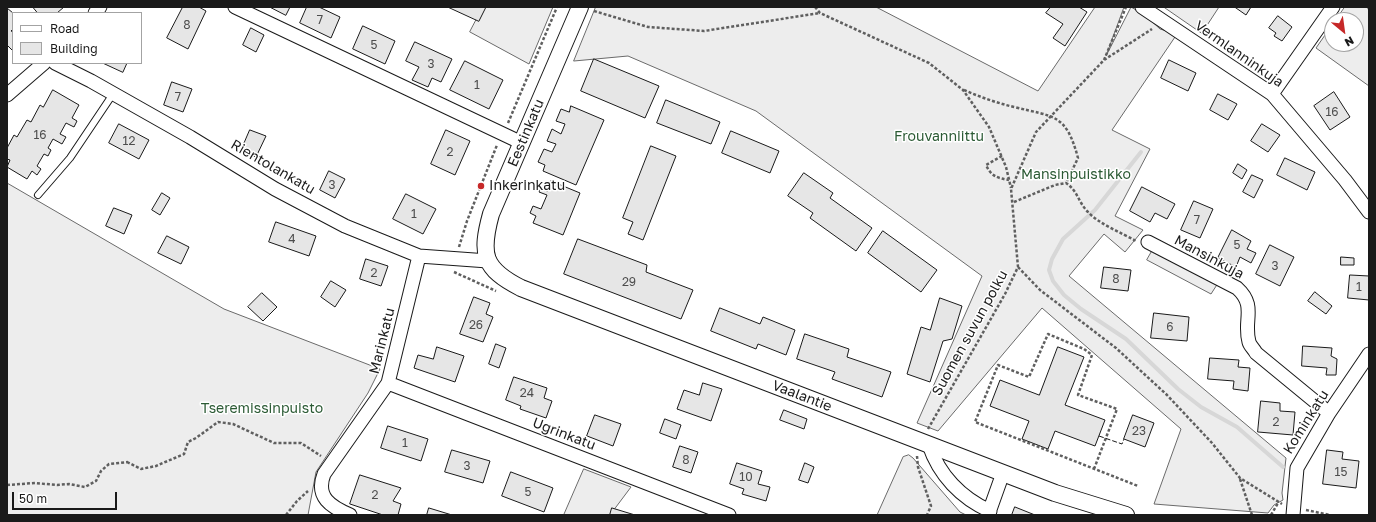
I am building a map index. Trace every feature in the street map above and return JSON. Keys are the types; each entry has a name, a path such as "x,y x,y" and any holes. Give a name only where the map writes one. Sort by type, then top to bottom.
{"street":[{"path":"235,7 522,143"},
{"name":"Vermlanninkuja","path":"1142,7 1272,94 1369,212"},
{"path":"1272,94 1333,7"},
{"name":"Eestinkatu","path":"488,261 484,244 489,222 522,143 587,9"},
{"path":"7,95 43,64"},
{"name":"Rientolankatu","path":"57,64 190,137 275,189 345,226 419,256 488,261"},
{"name":"Mansinkuja","path":"1148,242 1237,288 1244,295 1249,305 1249,343 1256,353 1329,413"},
{"name":"Marinkatu","path":"320,486 324,474 331,463 388,383 419,256"},
{"name":"Vaalantie","path":"488,261 493,270 502,278 521,288 1056,493 1126,515"},
{"name":"Kominkatu","path":"1293,515 1297,468 1329,413 1369,354"},
{"name":"Ugrinkatu","path":"388,383 729,515"},
{"path":"929,445 934,460 953,485 972,502 989,513 1004,473"},
{"path":"320,486 323,496 329,504 350,515"}],"lane":[{"path":"38,195 70,158 113,94"}],"path":[{"path":"507,125 557,7"},
{"path":"815,7 820,13 929,63 963,90 1013,107 1051,115 1064,125 1073,138 1078,158 1066,183"},
{"path":"1104,60 1126,7"},
{"path":"587,9 648,27 704,31 820,13"},
{"path":"1012,189 1036,132 1051,115 1104,60 1164,21"},
{"name":"Suomen suvun polku","path":"928,429 1005,294 1018,267 1014,202 1012,189 1002,156 989,127 963,90"},
{"path":"458,249 467,221 498,144"},
{"path":"1002,156 986,165 989,172 996,178 1009,180"},
{"path":"1014,202 1055,185 1066,183 1075,189 1080,201 1088,213 1138,242 1148,242"},
{"path":"1018,267 1040,290 1116,348 1167,395 1212,443 1240,478 1278,503 1271,515"},
{"path":"1094,469 1117,409 1078,395 1092,355 1084,349 1048,334 1029,377 998,365 975,422 1094,469 1138,486"},
{"path":"7,485 36,483 57,485 69,484 85,487 96,481 101,471 109,464 127,462 141,469 156,466 184,454 188,442 218,422 233,424 274,442 301,443 331,463"},
{"path":"917,456 918,467 931,506 927,515"},
{"path":"1240,478 1252,515"},
{"path":"286,515 304,494 320,486"}],"shaded area":[{"path":"483,7 553,7 529,64 470,32"},
{"path":"596,7 876,7 1038,91 1095,7 1124,7 1106,56 1131,7 1146,16 1160,29 1170,32 1175,37 1112,130 1150,149 1115,216 1143,230 1125,252 1104,234 1069,276 1286,458 1282,493 1283,500 1274,505 1268,513 1154,504 1181,429 1042,308 938,431 917,423 982,276 756,111 628,56 574,61"},
{"path":"1164,7 1219,7 1202,33"},
{"path":"1345,7 1369,7 1369,86 1316,48 1324,36 1324,52 1364,52 1364,12 1342,12"},
{"path":"7,183 224,309 380,369 368,393 316,472 308,515 7,515"},
{"path":"1155,246 1220,280 1211,294 1147,260"},
{"path":"909,455 960,512 966,515 877,515 903,457"},
{"path":"584,469 631,487 610,515 564,515"}],"building":[{"path":"33,7 64,7 58,12 37,12"},
{"path":"183,7 199,7 206,11 188,49 167,38"},
{"path":"270,7 290,7 286,15"},
{"path":"307,7 319,7 340,17 331,38 300,23"},
{"path":"448,7 486,7 479,21"},
{"path":"1051,7 1079,7 1087,12 1065,46 1053,38 1063,24 1046,13"},
{"path":"1251,7 1246,15 1236,8"},
{"path":"7,8 12,12 12,50 7,45"},
{"path":"1278,16 1292,27 1282,41 1274,36 1276,33 1269,28"},
{"path":"363,26 395,41 385,64 353,49"},
{"path":"251,28 264,35 256,52 243,45"},
{"path":"415,42 452,59 441,82 432,78 428,87 412,80 419,67 406,61"},
{"path":"594,59 659,86 645,118 581,91"},
{"path":"1169,60 1196,73 1188,91 1161,78"},
{"path":"465,61 503,80 489,109 450,90"},
{"path":"105,64 127,64 123,72"},
{"path":"172,82 192,89 183,112 164,105"},
{"path":"53,90 79,105 72,118 77,121 74,127 66,123 60,134 66,137 62,144 53,139 48,148 51,150 48,156 44,154 37,166 41,169 37,175 32,171 27,179 7,167 10,160 7,159 7,148 14,135 17,137 27,120 31,122 40,105 43,107"},
{"path":"1334,92 1350,117 1330,130 1314,106"},
{"path":"1218,94 1237,104 1228,120 1210,110"},
{"path":"666,100 720,122 711,144 657,123"},
{"path":"571,106 604,120 576,185 543,171 545,165 538,162 544,149 552,152 556,144 547,141 552,129 561,134 565,124 556,121 561,109 569,112"},
{"path":"119,124 149,140 139,159 109,143"},
{"path":"1262,124 1280,135 1268,152 1251,141"},
{"path":"250,130 266,136 256,157 241,151"},
{"path":"446,130 470,141 455,175 431,164"},
{"path":"731,131 779,151 770,173 722,153"},
{"path":"651,146 676,156 643,240 628,234 633,222 623,218"},
{"path":"1285,158 1315,172 1307,190 1277,175"},
{"path":"1238,164 1247,170 1242,179 1233,173"},
{"path":"329,171 345,179 335,198 320,190"},
{"path":"804,173 833,193 830,198 872,228 856,251 810,218 813,213 788,196"},
{"path":"1252,175 1263,180 1254,198 1243,192"},
{"path":"551,181 580,193 563,235 533,223 536,216 530,213 533,206 541,209 547,195 539,192 540,188 547,191"},
{"path":"1142,187 1175,204 1167,219 1155,213 1150,222 1130,211"},
{"path":"162,193 170,198 160,215 152,210"},
{"path":"406,194 436,209 423,234 393,219"},
{"path":"1194,201 1213,209 1200,238 1181,230"},
{"path":"114,208 132,215 124,234 106,226"},
{"path":"276,222 316,236 309,256 269,242"},
{"path":"1232,230 1251,241 1247,249 1256,253 1251,263 1240,257 1236,267 1218,258"},
{"path":"883,231 937,270 921,292 868,253"},
{"path":"167,236 189,247 181,264 158,253"},
{"path":"578,239 647,265 646,272 693,290 681,319 564,274"},
{"path":"1270,245 1294,257 1280,286 1256,274"},
{"path":"1341,257 1354,258 1354,265 1341,265"},
{"path":"366,259 388,266 381,286 360,279"},
{"path":"1104,267 1131,270 1128,291 1101,288"},
{"path":"1350,275 1369,276 1369,300 1348,298"},
{"path":"331,281 346,290 335,307 321,297"},
{"path":"1315,292 1332,306 1326,314 1308,301"},
{"path":"262,293 277,307 263,321 248,307"},
{"path":"474,297 490,303 486,314 493,317 483,342 460,334"},
{"path":"940,298 962,306 952,339 943,341 930,382 907,374 921,327 930,330"},
{"path":"720,308 760,324 763,317 795,330 786,355 758,344 756,349 711,331"},
{"path":"1154,313 1189,317 1187,341 1151,338"},
{"path":"805,334 849,349 847,357 891,372 882,397 832,379 835,372 797,359"},
{"path":"496,344 506,348 499,368 489,364"},
{"path":"1303,346 1332,348 1331,356 1337,359 1336,375 1326,375 1327,368 1302,366"},
{"path":"437,347 464,356 455,382 414,368 418,355 433,359"},
{"path":"1058,347 1084,357 1065,405 1105,420 1095,446 1055,431 1048,449 1022,439 1029,421 990,406 1000,380 1039,395"},
{"path":"1210,358 1239,360 1238,367 1250,368 1248,391 1233,389 1234,381 1208,379"},
{"path":"514,377 547,388 544,398 552,401 546,418 520,409 521,406 506,400"},
{"path":"703,383 722,389 711,421 677,409 684,390 699,395"},
{"path":"1261,401 1280,403 1280,411 1295,412 1293,435 1258,432"},
{"path":"784,410 807,419 804,429 780,420"},
{"path":"595,415 621,424 613,446 587,436"},
{"path":"1133,415 1154,423 1145,447 1124,439"},
{"path":"665,419 681,425 676,439 660,433"},
{"path":"388,426 428,439 421,461 381,448"},
{"path":"680,446 698,452 691,473 673,467"},
{"path":"452,450 490,461 483,483 445,472"},
{"path":"1327,450 1343,452 1342,459 1359,461 1356,488 1323,484"},
{"path":"737,463 762,471 758,484 770,487 766,501 742,494 744,489 730,484"},
{"path":"805,463 814,467 808,483 799,480"},
{"path":"511,472 553,488 544,512 502,496"},
{"path":"360,475 401,488 393,501 401,504 398,515 383,515 350,504"},
{"path":"1015,507 1035,515 1012,515"},
{"path":"429,508 452,515 427,515"},
{"path":"612,508 635,515 610,515"}],"waterway":[{"path":"1141,152 1095,210 1063,239 1052,259 1049,270 1053,281 1064,295 1081,309 1126,339 1178,389 1201,407 1237,427 1283,467"}],"fence":[{"path":"1099,436 1122,444 1124,439"}],"place":[{"name":"Inkerinkatu","path":"481,186"}],"park label":[{"name":"Frouvanniittu","path":"939,137"},
{"name":"Mansinpuistikko","path":"1076,175"},
{"name":"Tseremissinpuisto","path":"262,409"}]}
